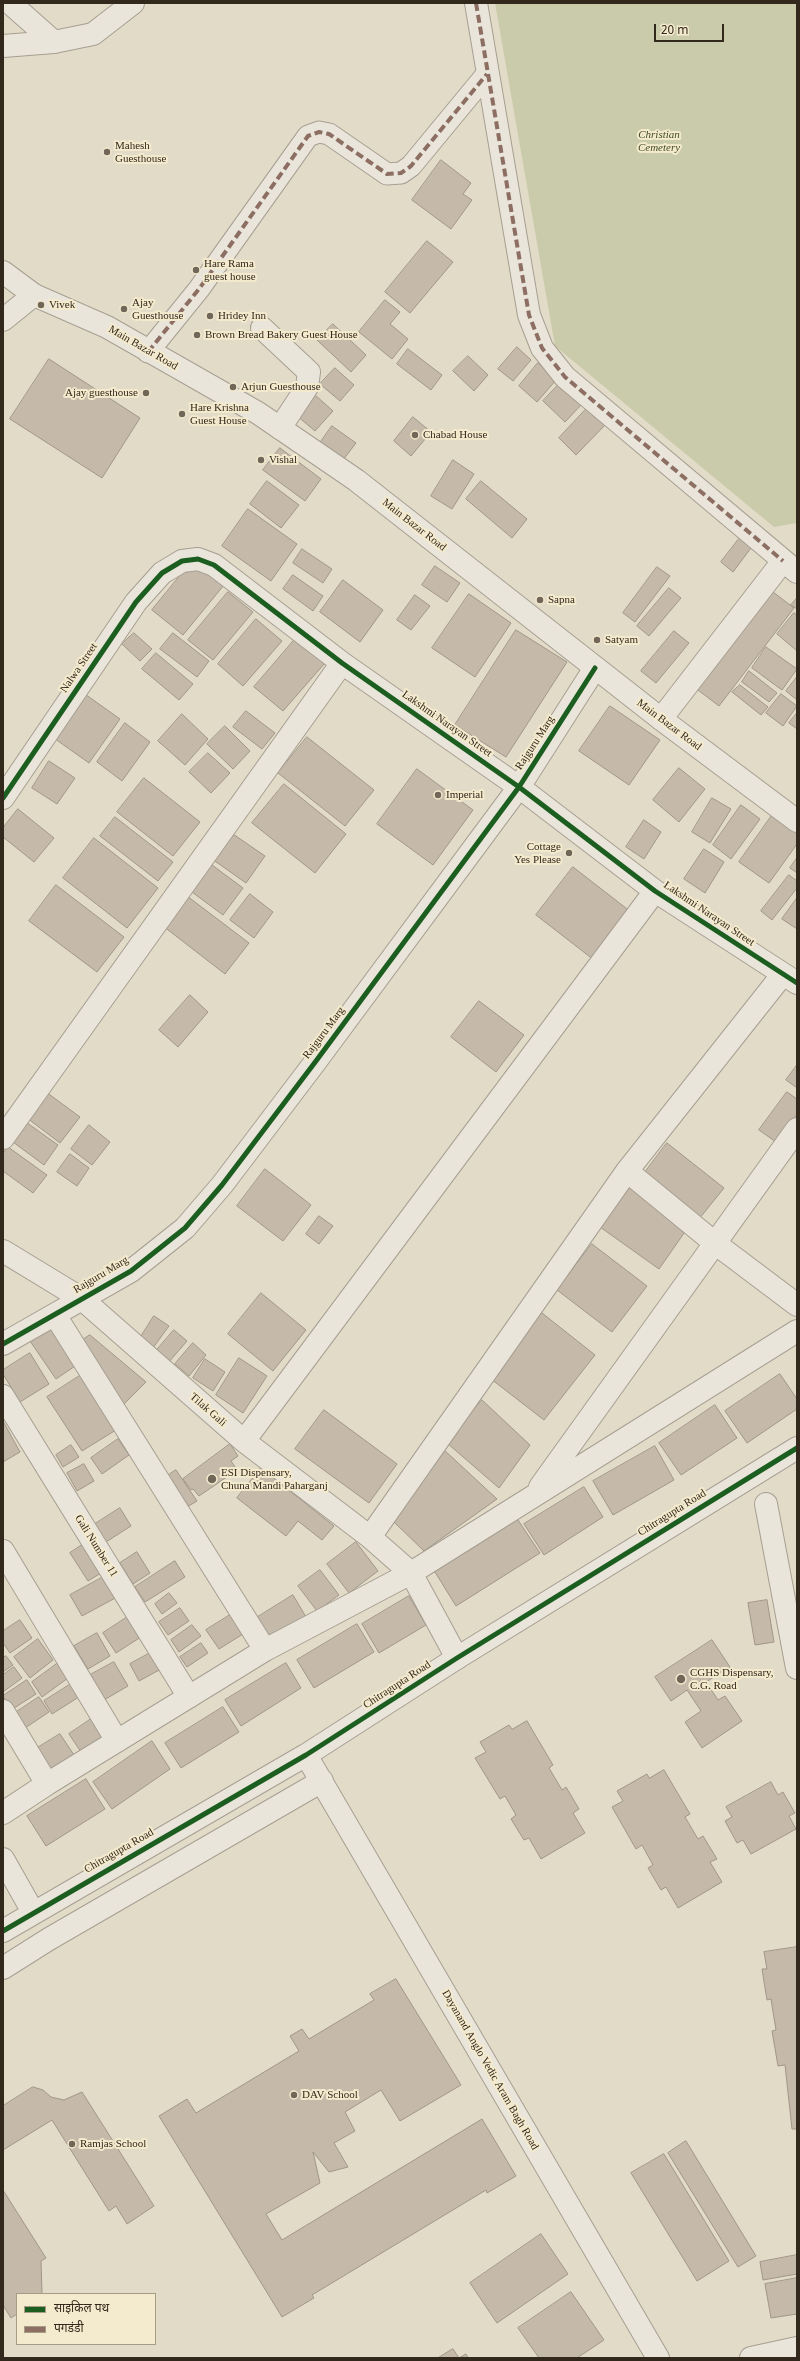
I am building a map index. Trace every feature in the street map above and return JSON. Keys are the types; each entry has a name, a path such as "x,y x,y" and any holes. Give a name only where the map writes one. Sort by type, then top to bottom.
{"street":[{"path":"10,3 54,42"},
{"path":"3,46 54,42 93,34 133,3"},
{"path":"476,3 529,315 542,348 565,377 790,567 661,719"},
{"path":"148,352 199,289 308,136 319,132 329,134 387,174 401,173 411,166 487,74"},
{"name":"Main Bazar Road","path":"3,272 34,295 107,327 148,352 258,413 356,480 595,668 797,821"},
{"path":"3,320 34,295"},
{"path":"262,328 309,372 307,387 280,428"},
{"name":"Lakshmi Narayan Street","path":"182,561 198,559 214,565 342,663 518,787 655,891 790,979"},
{"name":"Nalwa Street","path":"3,798 136,602 162,573 182,561"},
{"path":"3,1138 342,663"},
{"name":"Rajguru Marg","path":"3,1344 131,1271 189,1223 222,1185 316,1062 518,787 595,668"},
{"path":"244,1442 655,891"},
{"path":"370,1537 627,1171 790,979"},
{"path":"533,1496 716,1244 797,1129"},
{"path":"627,1171 716,1244 797,1306"},
{"name":"Tilak Gali","path":"3,1251 82,1299 244,1442 370,1537 412,1573"},
{"path":"55,1315 265,1650"},
{"path":"3,1812 265,1650 412,1573 797,1331"},
{"name":"Gali Number 11","path":"3,1396 189,1697"},
{"name":"Chitragupta Road","path":"3,1931 33,1912 306,1755 457,1658 797,1448"},
{"path":"766,1504 797,1668"},
{"path":"3,1551 117,1741"},
{"path":"412,1573 457,1658"},
{"path":"3,1711 47,1784"},
{"name":"Dayanand Anglo Vedic Aram Bagh Road","path":"306,1755 658,2358"},
{"path":"3,1968 56,1935 322,1781"},
{"path":"3,1859 33,1912"},
{"path":"751,2358 797,2348"}],"green space":[{"name":"Christian Cemetery","path":"495,3 797,3 797,523 774,527 555,346"}],"building":[{"path":"441,160 471,183 463,194 472,200 451,229 412,200"},
{"path":"427,241 453,262 410,313 385,292"},
{"path":"385,300 400,312 390,324 408,339 392,359 359,332"},
{"path":"333,324 366,355 351,372 317,340"},
{"path":"517,347 531,360 513,381 498,369"},
{"path":"408,349 442,375 431,390 397,364"},
{"path":"468,356 488,375 474,391 453,371"},
{"path":"49,359 140,418 102,478 10,419"},
{"path":"538,363 557,379 537,402 519,386"},
{"path":"335,368 354,385 340,401 320,384"},
{"path":"560,383 582,404 565,422 543,401"},
{"path":"314,394 333,411 315,431 296,415"},
{"path":"590,405 608,422 576,455 559,438"},
{"path":"413,417 431,432 411,456 394,441"},
{"path":"332,426 356,443 343,460 320,443"},
{"path":"280,448 321,479 305,501 263,470"},
{"path":"453,460 474,474 452,509 431,496"},
{"path":"267,481 299,505 281,528 250,504"},
{"path":"481,481 527,519 512,538 466,499"},
{"path":"248,509 297,544 271,581 222,546"},
{"path":"742,535 754,544 733,572 721,562"},
{"path":"302,549 332,569 323,583 293,563"},
{"path":"193,560 224,585 183,635 152,610"},
{"path":"435,566 460,583 447,602 422,585"},
{"path":"657,567 670,576 635,622 623,613"},
{"path":"293,575 323,596 313,611 283,589"},
{"path":"343,580 383,610 360,642 320,612"},
{"path":"669,588 681,598 649,636 637,626"},
{"path":"228,592 253,612 213,660 188,640"},
{"path":"773,592 794,608 719,706 698,690"},
{"path":"469,594 511,623 475,677 432,648"},
{"path":"415,595 430,606 411,630 397,620"},
{"path":"797,598 797,609 791,605"},
{"path":"794,613 797,615 797,651 777,634"},
{"path":"256,619 282,641 243,686 218,664"},
{"path":"516,630 567,662 506,757 455,725"},
{"path":"674,631 689,643 656,683 641,671"},
{"path":"134,633 152,649 140,661 122,644"},
{"path":"173,633 209,661 197,677 160,649"},
{"path":"296,638 325,663 283,711 254,687"},
{"path":"766,647 797,669 782,690 752,668"},
{"path":"156,653 193,684 179,700 142,669"},
{"path":"749,671 777,693 769,702 742,682"},
{"path":"797,677 797,700 786,691"},
{"path":"740,685 768,707 761,715 732,692"},
{"path":"82,692 120,719 89,763 51,736"},
{"path":"781,694 797,706 783,726 766,713"},
{"path":"610,706 660,740 629,785 579,751"},
{"path":"246,711 275,733 262,749 233,727"},
{"path":"797,713 797,729 789,723"},
{"path":"182,714 208,739 185,765 158,741"},
{"path":"125,723 150,742 122,781 97,762"},
{"path":"225,726 250,751 233,769 207,744"},
{"path":"307,737 374,790 345,826 278,773"},
{"path":"208,753 230,773 211,793 189,772"},
{"path":"49,761 75,778 57,804 32,788"},
{"path":"679,768 705,789 679,822 653,800"},
{"path":"417,769 473,810 433,865 377,824"},
{"path":"144,778 200,822 173,856 117,812"},
{"path":"284,784 346,834 315,873 252,823"},
{"path":"712,798 731,809 710,843 692,832"},
{"path":"741,805 760,819 731,859 713,845"},
{"path":"18,809 54,838 34,862 3,837 3,828"},
{"path":"773,814 797,831 797,844 769,883 739,862"},
{"path":"115,817 173,862 158,881 100,836"},
{"path":"644,820 661,832 644,859 626,847"},
{"path":"230,832 265,856 246,883 212,859"},
{"path":"94,838 158,888 127,928 63,878"},
{"path":"704,849 724,862 705,893 684,879"},
{"path":"797,858 797,873 790,868"},
{"path":"212,865 243,888 223,915 192,892"},
{"path":"573,867 631,912 594,960 536,915"},
{"path":"789,875 797,881 797,888 772,920 761,911"},
{"path":"56,885 124,937 97,972 29,921"},
{"path":"250,894 273,912 254,938 230,920"},
{"path":"187,896 249,943 225,974 163,926"},
{"path":"797,898 797,929 782,919"},
{"path":"190,995 208,1012 178,1047 159,1030"},
{"path":"479,1001 524,1035 496,1072 451,1037"},
{"path":"797,1065 797,1088 786,1080"},
{"path":"42,1089 80,1117 60,1143 23,1115"},
{"path":"787,1092 797,1099 797,1114 776,1142 759,1130"},
{"path":"23,1120 58,1145 44,1165 9,1139"},
{"path":"89,1125 110,1142 92,1165 71,1149"},
{"path":"667,1143 724,1188 699,1219 643,1175"},
{"path":"8,1147 47,1175 33,1193 3,1171 3,1154"},
{"path":"70,1154 89,1168 77,1186 57,1172"},
{"path":"265,1169 311,1205 283,1241 237,1206"},
{"path":"630,1185 689,1226 659,1269 600,1227"},
{"path":"319,1216 333,1226 319,1244 306,1234"},
{"path":"592,1244 647,1286 612,1332 557,1290"},
{"path":"261,1293 306,1330 273,1371 228,1334"},
{"path":"542,1313 595,1355 544,1420 491,1379"},
{"path":"154,1316 169,1326 150,1352 137,1343"},
{"path":"53,1326 78,1364 56,1379 30,1341"},
{"path":"174,1330 187,1341 168,1363 155,1352"},
{"path":"90,1335 146,1382 121,1407 78,1343"},
{"path":"193,1343 206,1355 189,1376 175,1364"},
{"path":"30,1353 49,1384 20,1402 3,1374 3,1370"},
{"path":"239,1358 267,1376 243,1413 216,1395"},
{"path":"205,1359 225,1372 213,1391 193,1378"},
{"path":"780,1374 797,1399 797,1409 747,1443 725,1411"},
{"path":"81,1375 116,1430 82,1451 47,1397"},
{"path":"482,1400 530,1445 499,1488 447,1443"},
{"path":"715,1405 737,1438 681,1475 659,1443"},
{"path":"324,1410 397,1464 369,1503 295,1449"},
{"path":"3,1421 20,1452 3,1462"},
{"path":"118,1439 129,1455 102,1474 91,1458"},
{"path":"230,1444 238,1456 231,1461 237,1470 199,1496 193,1489 191,1490 183,1479"},
{"path":"71,1445 79,1457 63,1467 56,1455"},
{"path":"655,1446 674,1480 613,1515 593,1481"},
{"path":"443,1449 497,1499 424,1551 394,1522"},
{"path":"84,1464 94,1481 77,1491 67,1473"},
{"path":"261,1468 334,1526 322,1540 298,1521 286,1536 237,1498"},
{"path":"176,1470 197,1501 185,1508 164,1478"},
{"path":"584,1487 603,1517 544,1555 524,1524"},
{"path":"120,1508 131,1526 106,1542 95,1524"},
{"path":"518,1520 540,1553 456,1606 435,1572"},
{"path":"88,1541 106,1570 88,1581 70,1553"},
{"path":"356,1542 378,1571 349,1593 327,1564"},
{"path":"137,1552 150,1573 133,1584 120,1563"},
{"path":"175,1561 185,1577 145,1602 135,1587"},
{"path":"320,1570 339,1595 317,1611 298,1586"},
{"path":"107,1575 119,1596 82,1616 70,1595"},
{"path":"169,1593 177,1603 162,1614 155,1604"},
{"path":"293,1595 306,1617 266,1641 253,1620"},
{"path":"409,1596 426,1625 379,1653 362,1624"},
{"path":"767,1600 774,1642 755,1645 748,1603"},
{"path":"180,1608 189,1621 168,1635 159,1622"},
{"path":"132,1614 144,1635 116,1653 103,1633"},
{"path":"230,1615 243,1634 219,1649 206,1630"},
{"path":"20,1620 32,1638 10,1653 3,1643 3,1631"},
{"path":"357,1624 374,1652 314,1688 297,1660"},
{"path":"192,1625 201,1636 179,1652 171,1640"},
{"path":"97,1633 110,1656 88,1669 74,1646"},
{"path":"38,1639 53,1660 30,1678 14,1657"},
{"path":"712,1640 730,1667 706,1682 718,1700 725,1696 742,1721 702,1748 685,1722 701,1711 687,1690 671,1701 655,1677"},
{"path":"201,1643 208,1653 187,1667 180,1657"},
{"path":"152,1652 161,1669 139,1681 130,1664"},
{"path":"6,1656 13,1665 3,1672 3,1658"},
{"path":"114,1662 128,1686 104,1700 90,1675"},
{"path":"58,1663 68,1678 42,1697 32,1682"},
{"path":"286,1663 301,1688 241,1726 225,1700"},
{"path":"14,1667 22,1678 3,1692 3,1675"},
{"path":"27,1680 36,1694 11,1710 3,1696"},
{"path":"74,1682 82,1695 52,1714 44,1701"},
{"path":"39,1697 49,1712 22,1730 12,1715"},
{"path":"223,1707 239,1732 181,1768 165,1743"},
{"path":"94,1717 106,1736 81,1752 69,1734"},
{"path":"527,1721 553,1765 549,1768 562,1790 566,1787 579,1809 573,1813 585,1833 541,1859 529,1838 524,1840 511,1819 516,1815 505,1796 500,1799 475,1758 486,1752 480,1742 509,1725 512,1729"},
{"path":"60,1734 74,1755 48,1772 34,1750"},
{"path":"152,1741 170,1769 112,1809 93,1782"},
{"path":"664,1770 690,1814 685,1817 698,1839 703,1836 717,1859 710,1862 722,1882 678,1908 666,1887 661,1890 648,1868 653,1865 642,1845 636,1849 612,1807 623,1801 617,1791 647,1774 649,1778"},
{"path":"86,1779 105,1809 46,1846 27,1816"},
{"path":"771,1782 778,1795 783,1792 795,1813 789,1816 796,1829 751,1854 743,1840 737,1843 725,1821 732,1817 726,1807"},
{"path":"797,1947 797,2129 792,2129 785,2065 778,2066 772,2031 776,2030 771,1999 767,2000 762,1969 767,1969 764,1952"},
{"path":"396,1979 461,2085 400,2121 381,2090 345,2112 355,2131 334,2143 348,2167 329,2172 313,2152 320,2183 266,2214 282,2240 482,2119 516,2176 487,2193 486,2190 312,2295 314,2298 282,2317 159,2116 187,2099 196,2113 299,2051 290,2036 302,2029 309,2039 374,2000 370,1994"},
{"path":"33,2087 43,2090 51,2097 64,2100 82,2092 154,2206 127,2224 116,2206 109,2211 52,2120 3,2150 3,2106"},
{"path":"686,2141 756,2256 738,2267 668,2153"},
{"path":"664,2154 729,2261 697,2281 631,2173"},
{"path":"3,2190 46,2258 41,2261 42,2293 16,2293 16,2315 11,2318 3,2305"},
{"path":"541,2234 568,2274 497,2323 470,2283"},
{"path":"797,2255 797,2274 763,2280 760,2262"},
{"path":"797,2278 797,2314 771,2318 765,2284"},
{"path":"571,2292 604,2340 577,2358 539,2358 518,2328"},
{"path":"453,2349 459,2358 438,2358"},
{"path":"466,2354 468,2358 459,2358"}],"marked path":[{"path":"476,3 529,315 542,348 565,377 783,561"},
{"path":"148,352 199,289 308,136 319,132 329,134 387,174 401,173 411,166 487,74"}],"cycle path":[{"path":"3,798 136,602 162,573 182,561 198,559 214,565 342,663 519,787 655,891 797,983"},
{"path":"3,1344 131,1271 185,1228 222,1185 316,1061 519,787 595,668"},
{"path":"3,1931 306,1755 457,1658 797,1448"}],"place":[{"name":"Mahesh Guesthouse","path":"107,152"},
{"name":"Hare Rama guest house","path":"196,270"},
{"name":"Vivek","path":"41,305"},
{"name":"Ajay Guesthouse","path":"124,309"},
{"name":"Hridey Inn","path":"210,316"},
{"name":"Brown Bread Bakery Guest House","path":"197,335"},
{"name":"Arjun Guesthouse","path":"233,387"},
{"name":"Ajay guesthouse","path":"146,393"},
{"name":"Hare Krishna Guest House","path":"182,414"},
{"name":"Chabad House","path":"415,435"},
{"name":"Vishal","path":"261,460"},
{"name":"Sapna","path":"540,600"},
{"name":"Satyam","path":"597,640"},
{"name":"Imperial","path":"438,795"},
{"name":"Cottage Yes Please","path":"569,853"},
{"name":"ESI Dispensary, Chuna Mandi Paharganj","path":"212,1479"},
{"name":"CGHS Dispensary, C.G. Road","path":"681,1679"},
{"name":"DAV School","path":"294,2095"},
{"name":"Ramjas School","path":"72,2144"}]}
